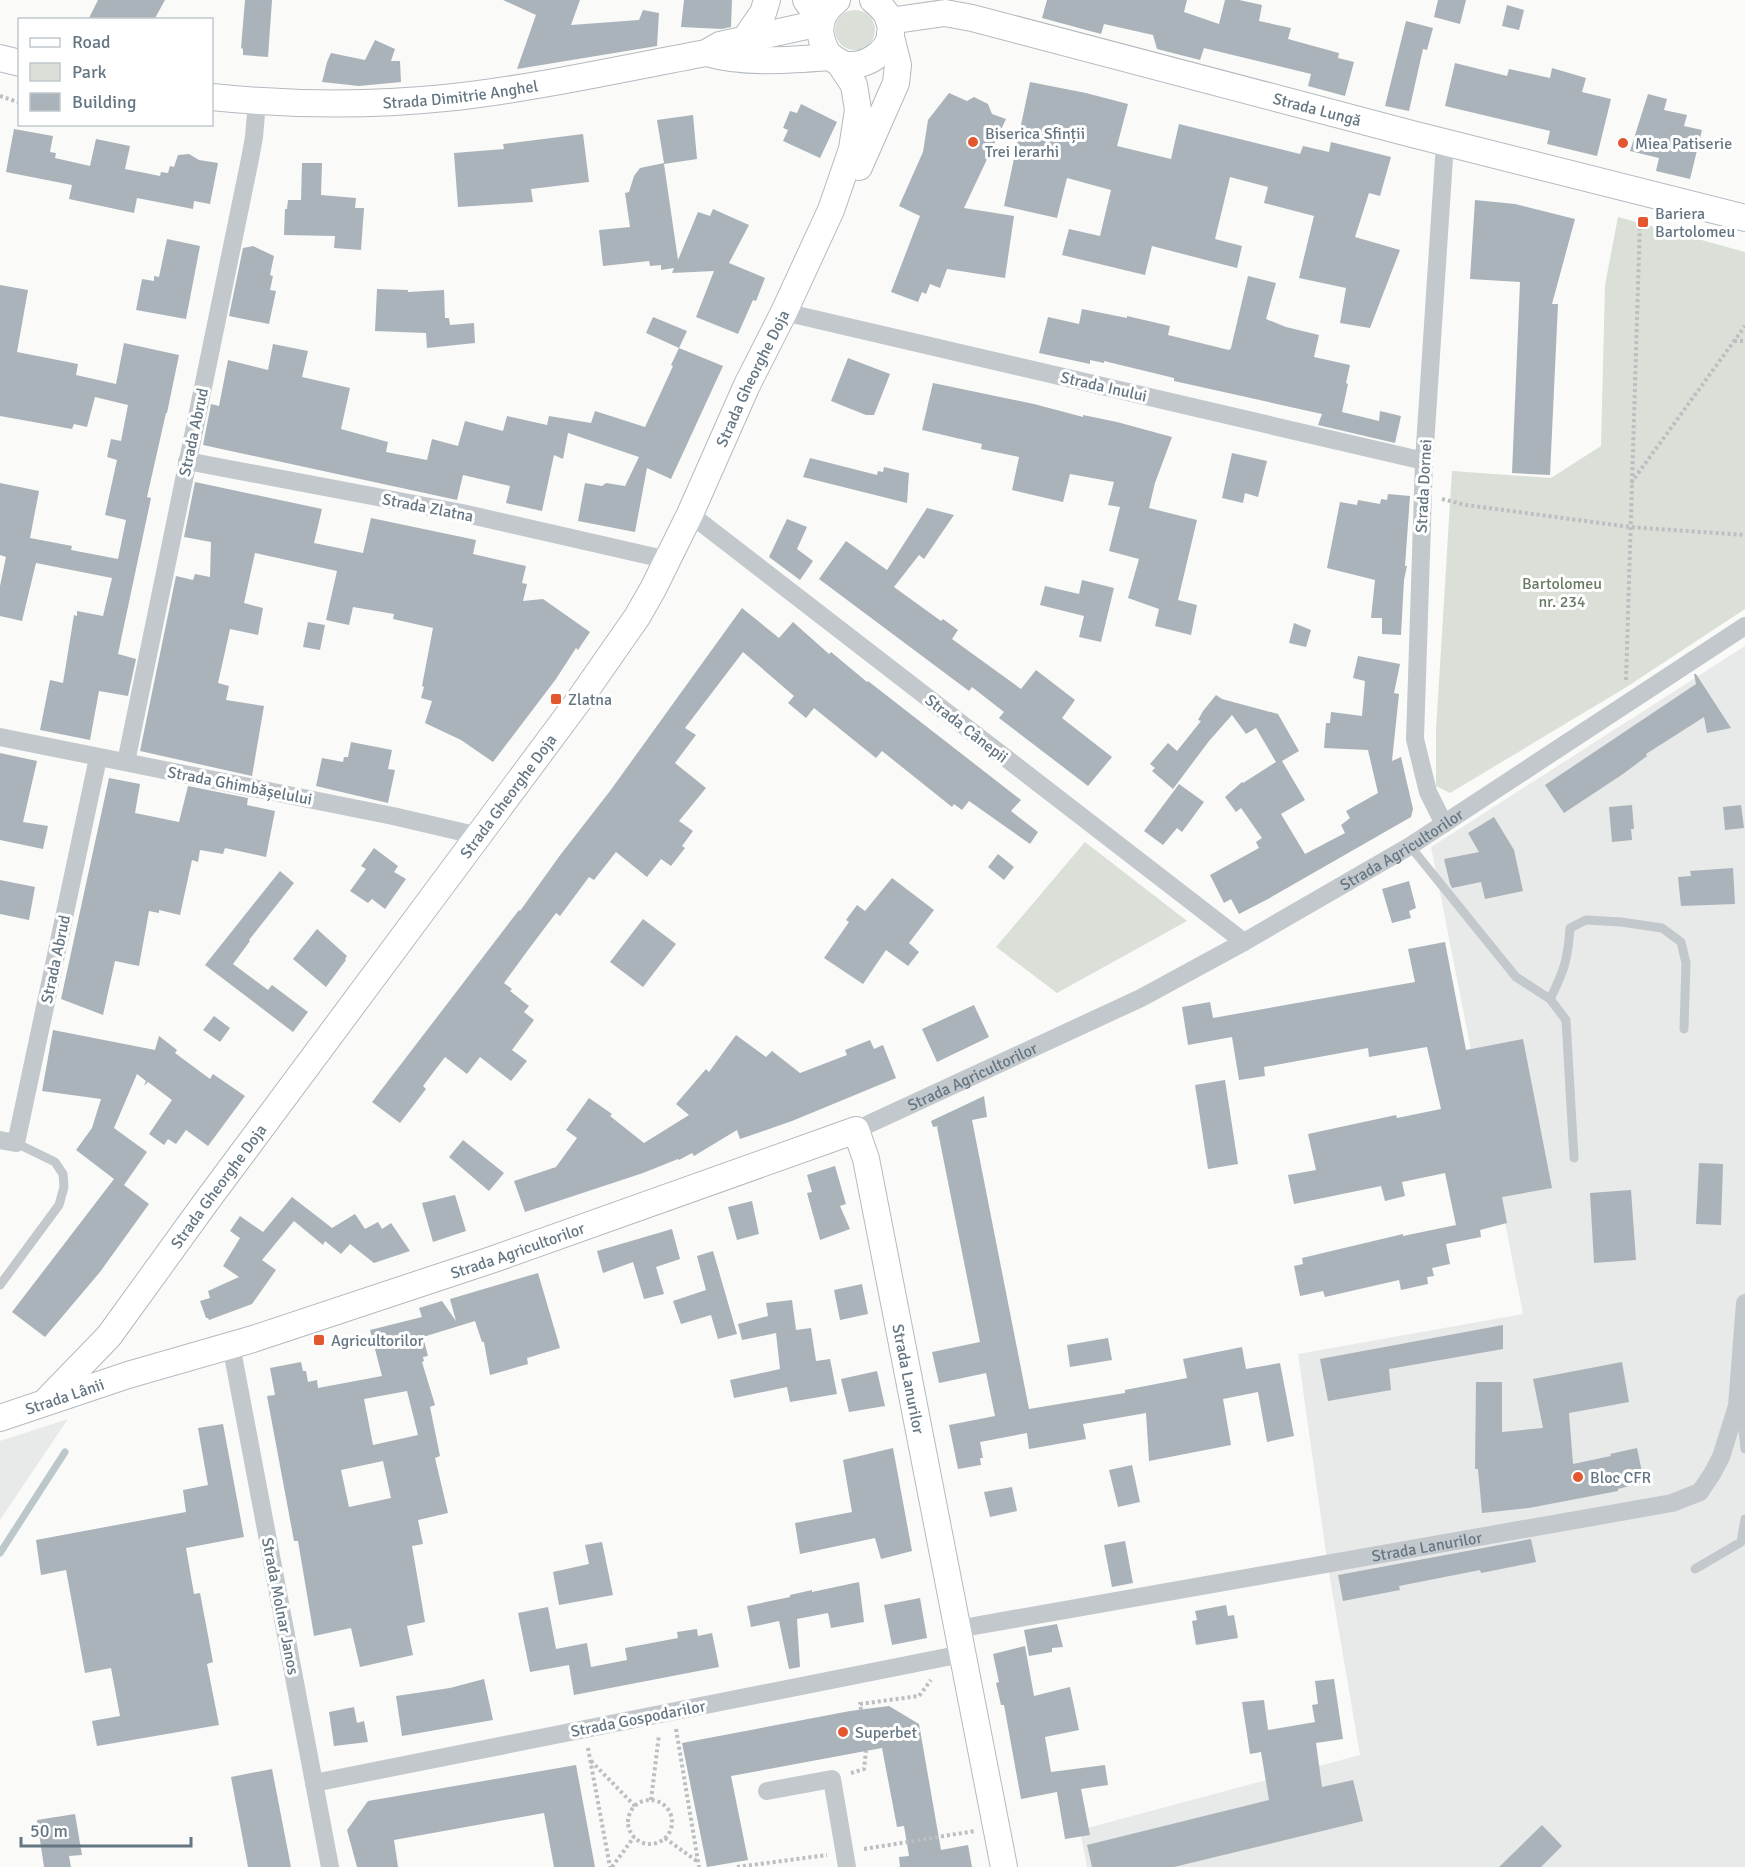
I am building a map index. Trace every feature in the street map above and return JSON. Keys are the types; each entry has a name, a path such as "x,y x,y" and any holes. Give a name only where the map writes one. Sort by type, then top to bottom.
{"main road":[{"path":"745,39 763,13 767,0"},
{"path":"806,0 821,22 830,5 837,0"},
{"path":"873,0 880,5 890,27"},
{"name":"Strada Lungă","path":"890,27 945,14 957,7 1445,143 1745,219"},
{"name":"Strada Dimitrie Anghel","path":"213,97 257,102 354,104 445,98 535,85 706,53 720,45 821,22"},
{"name":"Strada Gheorghe Doja","path":"43,1403 109,1336 206,1202 479,837 621,642 642,608 690,514 747,385 831,210 852,148 858,123 858,96 854,85 822,43 821,22"},
{"name":"Strada Dimitrie Anghel","path":"706,53 724,58 835,59 855,65 872,61 885,49 890,27"},
{"name":"Strada Gheorghe Doja","path":"831,210 854,176 896,83 898,65 890,27"},
{"name":"Strada Agricultorilor","path":"128,1374 231,1345 494,1259 856,1130"},
{"name":"Strada Lanurilor","path":"856,1130 866,1159 1004,1867"},
{"path":"109,1336 112,1353 119,1366 128,1374"},
{"name":"Strada Lânii","path":"0,1418 128,1374"}],"street":[{"name":"Strada Abrud","path":"126,762 252,148 257,102"},
{"name":"Strada Dornei","path":"1444,824 1428,792 1415,739 1424,461 1445,143"},
{"name":"Strada Inului","path":"784,312 1424,461"},
{"name":"Strada Zlatna","path":"187,461 462,513 668,560"},
{"name":"Strada Cânepii","path":"690,514 1244,942"},
{"name":"Strada Agricultorilor","path":"856,1130 1141,998 1244,942 1410,846 1745,626"},
{"name":"Strada Ghimbășelului","path":"0,736 98,758 393,816 479,837"},
{"name":"Strada Abrud","path":"8,1142 98,758"},
{"name":"Strada Lanurilor","path":"957,1629 1672,1503 1700,1491 1712,1474 1729,1436 1737,1406 1745,1303"},
{"name":"Strada Molnar Janos","path":"231,1345 330,1867"},
{"name":"Strada Gospodarilor","path":"314,1783 962,1654"},
{"path":"767,1791 832,1779 846,1860"}],"lane":[{"path":"1410,846 1516,977 1550,999 1566,1020 1574,1158"},
{"path":"1550,999 1563,974 1568,956 1570,928 1586,920 1621,921 1662,928 1681,942 1686,963 1684,1029"},
{"path":"0,1285 59,1205 64,1187 63,1174 55,1162 8,1142"},
{"path":"1738,1389 1745,1449"},
{"path":"1695,1569 1741,1542 1745,1519"}],"path":[{"path":"0,96 18,102"},
{"path":"1632,699 1626,688 1640,221"},
{"path":"1631,483 1745,326"},
{"path":"1734,341 1745,340"},
{"path":"1423,488 1446,502 1630,527 1745,535"},
{"path":"861,1710 860,1704 919,1696 935,1675"},
{"path":"672,1711 699,1864"},
{"path":"585,1729 611,1867"},
{"path":"651,1800 659,1731"},
{"path":"832,1779 864,1769 866,1751"},
{"path":"591,1760 635,1806"},
{"path":"651,1800 666,1806 672,1822 665,1838 649,1844 634,1837 629,1829 628,1821 635,1806 642,1801 651,1800"},
{"path":"737,1867 846,1860 979,1830"},
{"path":"611,1867 634,1837"},
{"path":"665,1838 699,1864"}],"shaded area":[{"path":"1745,646 1745,1867 1087,1867 1080,1830 1360,1755 1328,1567 1298,1354 1523,1314 1431,847"},
{"path":"68,1419 0,1520 0,1441"}],"green space":[{"path":"855,10 869,16 875,30 869,44 855,50 841,44 835,30 841,16"},
{"name":"Bartolomeu nr. 234","path":"1618,217 1745,252 1745,609 1625,688 1450,793 1436,786 1436,730 1452,471 1551,478 1601,446 1605,285"},
{"path":"1085,842 1187,921 1057,993 996,947"}],"building":[{"path":"98,0 165,0 155,18 89,18"},
{"path":"245,0 272,0 268,57 243,55 241,48"},
{"path":"503,0 580,0 571,25 639,20 643,10 659,13 657,46 517,69 536,15"},
{"path":"684,0 732,0 731,27 722,29 681,27"},
{"path":"1047,0 1187,0 1184,12 1219,24 1225,0 1239,0 1262,5 1259,21 1291,28 1288,39 1339,53 1338,58 1354,62 1345,96 1308,86 1311,74 1204,48 1200,60 1157,49 1153,35 1104,24 1101,34 1042,18"},
{"path":"1438,0 1466,0 1460,24 1434,17"},
{"path":"1507,5 1524,10 1519,30 1502,26"},
{"path":"1406,21 1433,28 1427,50 1423,49 1409,111 1385,106"},
{"path":"375,40 395,49 391,61 400,61 401,82 359,86 322,82 331,53 365,60"},
{"path":"1455,63 1507,76 1509,69 1550,78 1552,68 1586,78 1582,92 1611,99 1597,156 1547,144 1550,131 1445,106"},
{"path":"1030,82 1128,104 1117,146 1171,159 1179,124 1300,154 1303,146 1329,152 1331,142 1391,157 1380,196 1369,193 1355,237 1400,250 1370,328 1340,323 1346,288 1299,278 1314,216 1264,203 1268,187 1230,177 1215,239 1242,246 1237,268 1152,246 1145,275 1062,255 1069,229 1100,236 1111,190 1067,178 1057,218 1004,206"},
{"path":"949,93 967,101 974,97 988,104 992,114 1006,119 964,208 1014,216 1005,278 947,269 940,288 930,284 926,294 922,292 918,302 891,292 920,216 899,206 923,152 928,120"},
{"path":"1648,94 1667,99 1664,110 1687,115 1684,126 1702,130 1690,179 1656,171 1659,158 1630,151"},
{"path":"801,104 837,122 820,158 783,141 788,130 783,128 790,111 797,113"},
{"path":"693,115 697,159 664,164 678,260 698,212 710,216 713,209 749,225 729,263 765,278 756,301 753,300 738,334 696,317 714,271 672,273 674,268 661,270 661,265 650,266 649,261 603,266 599,230 630,227 625,193 629,192 634,176 640,168 664,163 657,120"},
{"path":"14,129 53,136 50,152 56,153 55,158 90,166 96,139 130,146 125,169 160,176 161,172 168,173 170,166 174,167 178,155 189,154 199,160 218,163 210,204 194,201 193,209 137,198 134,213 69,199 72,185 6,172"},
{"path":"583,134 589,182 531,189 533,202 458,207 454,153 504,149 503,144"},
{"path":"302,163 322,163 321,195 356,198 355,208 364,208 361,250 334,248 335,236 284,235 285,209 287,209 288,200 301,200"},
{"path":"1475,200 1515,204 1575,219 1552,304 1558,304 1550,475 1512,473 1520,282 1470,279"},
{"path":"167,239 200,246 186,319 136,310 142,279 154,281 154,276 159,277"},
{"path":"253,246 274,256 270,290 276,291 269,324 229,316 243,248"},
{"path":"1248,276 1276,283 1266,319 1286,327 1319,335 1314,357 1350,365 1342,412 1379,421 1380,411 1401,416 1395,443 1318,425 1322,414 1174,381 1174,378 1104,361 1104,363 1090,360 1090,364 1039,353 1048,317 1079,324 1082,309 1170,326 1168,335 1229,350"},
{"path":"0,285 28,290 17,352 78,364 76,375 116,384 124,343 179,355 147,497 151,498 118,654 136,659 128,696 99,691 90,740 40,730 50,680 63,683 74,615 77,616 77,611 103,616 112,578 36,563 22,621 0,616 0,586 6,557 0,555 0,483 39,491 30,538 72,546 71,550 118,559 126,520 105,515 117,460 107,457 111,439 121,441 128,405 95,397 87,427 74,424 72,429 0,416"},
{"path":"377,289 408,290 408,292 444,290 445,318 449,318 450,325 474,323 475,343 427,348 426,333 375,331"},
{"path":"653,317 687,331 679,348 646,333"},
{"path":"273,344 308,351 302,377 350,388 341,429 388,442 386,452 427,460 432,439 458,446 465,421 503,431 507,416 547,425 549,416 591,423 595,411 645,427 679,348 723,366 671,479 647,468 635,532 578,521 585,483 625,486 639,457 568,433 563,459 554,455 542,511 506,503 510,486 463,475 457,500 203,445 211,404 219,406 228,360 268,370"},
{"path":"848,358 890,374 874,415 866,415 831,401"},
{"path":"933,383 1034,404 1083,417 1083,415 1117,422 1172,437 1155,483 1149,508 1197,520 1178,600 1197,605 1191,635 1155,626 1159,609 1128,598 1139,559 1109,551 1120,507 1108,505 1114,482 1070,474 1063,502 1012,490 1019,457 981,449 982,444 922,430"},
{"path":"1232,453 1267,461 1258,497 1245,493 1243,503 1222,498"},
{"path":"810,458 877,475 878,471 883,472 884,467 909,473 907,503 803,477"},
{"path":"195,482 322,509 314,543 363,553 371,518 476,540 473,554 526,566 522,583 527,584 523,601 543,599 590,632 493,762 461,740 425,723 432,701 421,698 424,687 422,686 433,628 393,619 394,614 353,607 349,625 326,620 337,571 255,553 244,603 263,608 258,635 230,629 218,683 229,686 226,700 264,706 252,776 140,751 176,576 193,580 195,574 210,577 211,542 184,537"},
{"path":"1388,494 1410,496 1401,635 1382,634 1382,618 1371,618 1375,580 1327,568 1340,502 1357,505 1358,500 1380,504 1381,499 1387,500"},
{"path":"927,508 954,515 924,559 919,555 894,587 941,621 943,619 958,630 952,639 1021,689 1036,670 1075,700 1062,718 1112,757 1088,786 999,718 1004,712 972,687 969,691 819,579 846,541 887,570"},
{"path":"787,519 807,527 797,549 813,561 800,580 769,557"},
{"path":"1082,580 1114,588 1101,642 1079,637 1084,616 1040,605 1045,586 1079,594"},
{"path":"742,608 779,638 793,622 829,654 831,652 1021,800 1011,811 1038,832 1030,844 969,801 962,810 954,804 952,807 882,751 876,758 814,708 806,718 788,703 794,696 743,652 685,728 696,735 675,763 706,788 679,821 693,831 682,846 685,848 671,866 661,859 647,877 616,852 594,880 589,877 560,916 556,913 528,950 504,983 512,989 510,991 529,1006 524,1012 534,1020 512,1050 527,1061 511,1081 480,1057 467,1074 445,1057 423,1086 426,1089 400,1123 372,1102 610,791"},
{"path":"308,622 325,625 320,650 303,647"},
{"path":"1294,623 1311,630 1306,647 1289,643"},
{"path":"1358,656 1400,664 1394,693 1399,694 1392,761 1401,757 1413,809 1411,817 1239,914 1231,899 1224,903 1210,875 1259,848 1256,842 1262,838 1241,808 1236,812 1225,797 1242,782 1276,762 1256,728 1246,734 1232,715 1173,789 1152,771 1155,768 1150,764 1168,743 1177,751 1201,721 1198,720 1203,711 1216,695 1222,699 1278,714 1299,751 1282,761 1305,800 1281,814 1305,854 1345,833 1341,825 1350,818 1346,811 1378,793 1368,750 1324,748 1326,723 1330,723 1331,712 1362,716 1365,681 1353,678"},
{"path":"1694,674 1731,728 1707,733 1704,717 1646,754 1647,756 1623,774 1564,813 1545,785 1696,684"},
{"path":"351,742 392,750 388,769 395,770 388,803 316,786 322,758 343,762 344,757 348,757"},
{"path":"0,753 37,761 23,822 48,826 43,849 0,840"},
{"path":"109,778 140,784 135,813 179,822 188,786 248,798 247,805 275,811 266,857 225,848 223,854 200,850 198,862 192,860 180,915 159,910 159,913 149,911 139,966 115,961 103,1015 61,999"},
{"path":"1179,784 1204,802 1182,832 1177,828 1163,845 1144,831"},
{"path":"1632,805 1634,829 1631,829 1632,840 1612,842 1609,807"},
{"path":"1741,805 1744,828 1725,830 1723,807"},
{"path":"1494,817 1514,850 1523,891 1485,899 1481,882 1452,888 1444,859 1479,852 1468,833"},
{"path":"374,848 398,866 394,872 406,879 385,909 372,899 368,903 350,891 366,869 361,866"},
{"path":"998,854 1014,867 1004,880 988,867"},
{"path":"1733,868 1735,904 1681,906 1678,877 1691,876 1690,871"},
{"path":"280,871 294,883 233,964 268,990 272,985 308,1012 293,1032 205,965"},
{"path":"892,878 934,910 909,943 919,952 908,966 886,950 863,984 824,958 849,922 846,920 857,905 865,911"},
{"path":"0,880 35,887 29,920 0,914"},
{"path":"1409,881 1416,908 1409,911 1411,918 1392,923 1382,889"},
{"path":"643,919 676,944 643,987 610,962"},
{"path":"317,929 347,956 326,987 293,959"},
{"path":"1445,942 1466,1050 1523,1039 1552,1188 1502,1197 1507,1223 1480,1230 1481,1237 1446,1244 1450,1264 1432,1268 1434,1276 1427,1277 1428,1284 1401,1290 1399,1280 1325,1297 1323,1291 1300,1296 1294,1266 1303,1264 1302,1258 1403,1234 1403,1236 1456,1225 1445,1173 1402,1182 1405,1196 1385,1201 1381,1186 1294,1204 1288,1175 1316,1170 1308,1134 1396,1115 1397,1118 1441,1109 1427,1047 1369,1057 1368,1048 1264,1067 1265,1076 1239,1080 1232,1037 1188,1045 1182,1007 1210,1002 1213,1018 1415,982 1408,949"},
{"path":"974,1005 989,1037 937,1062 922,1029"},
{"path":"214,1016 230,1028 220,1042 203,1030"},
{"path":"53,1030 155,1050 159,1036 177,1050 175,1053 210,1079 213,1074 245,1096 208,1146 186,1130 176,1144 168,1139 164,1145 149,1134 172,1100 148,1082 144,1086 146,1081 137,1074 114,1128 147,1152 124,1185 149,1204 100,1272 45,1337 12,1312 114,1179 76,1150 92,1128 101,1099 42,1091"},
{"path":"736,1035 766,1057 772,1051 800,1073 847,1055 845,1050 870,1040 874,1049 883,1045 896,1078 792,1121 740,1139 737,1130 694,1156 692,1153 643,1173 525,1212 514,1181 556,1167 577,1138 566,1130 589,1098 612,1114 610,1116 644,1143 689,1115 676,1104 706,1069 709,1072"},
{"path":"1225,1080 1238,1164 1208,1169 1195,1085"},
{"path":"984,1096 987,1117 972,1120 1029,1409 1125,1393 1125,1390 1187,1378 1183,1359 1242,1347 1246,1369 1280,1363 1294,1436 1267,1442 1258,1392 1223,1399 1231,1445 1149,1461 1146,1413 1083,1424 1086,1439 1029,1449 1027,1433 980,1442 983,1458 980,1458 981,1465 958,1469 949,1425 995,1416 986,1373 939,1383 932,1352 980,1342 937,1127 939,1126 933,1127 931,1121"},
{"path":"463,1140 504,1173 489,1191 449,1157"},
{"path":"1699,1163 1723,1164 1721,1225 1696,1224"},
{"path":"835,1166 846,1204 840,1206 850,1229 820,1240 807,1193 812,1192 807,1175"},
{"path":"1631,1190 1636,1260 1594,1263 1590,1193"},
{"path":"455,1195 466,1231 433,1242 422,1203"},
{"path":"292,1197 332,1228 355,1214 365,1229 378,1222 382,1229 391,1223 410,1251 374,1263 350,1244 341,1254 325,1241 323,1245 294,1221 262,1260 276,1270 252,1304 209,1320 206,1318 200,1301 210,1298 208,1291 239,1277 223,1266 240,1238 230,1231 240,1216 263,1232"},
{"path":"752,1201 759,1234 737,1240 728,1207"},
{"path":"672,1229 680,1259 656,1267 664,1294 644,1299 633,1262 603,1273 597,1251"},
{"path":"713,1251 737,1334 718,1339 711,1315 681,1324 673,1301 706,1290 697,1256"},
{"path":"538,1273 560,1348 527,1358 528,1364 490,1375 484,1342 482,1342 475,1321 423,1337 428,1356 423,1357 422,1362 435,1405 430,1407 440,1456 435,1458 448,1513 418,1520 423,1544 412,1546 425,1622 407,1626 413,1655 360,1667 351,1628 314,1636 298,1541 294,1541 267,1396 275,1395 270,1368 301,1362 308,1382 317,1380 318,1388 382,1376 370,1330 422,1317 419,1308 442,1301 456,1321 450,1299","holes":["407,1391 418,1435 373,1445 364,1399","383,1461 391,1498 349,1507 341,1470"]},
{"path":"862,1284 868,1314 840,1320 834,1290"},
{"path":"792,1300 796,1330 811,1328 816,1361 830,1359 837,1394 790,1402 787,1387 734,1398 730,1380 780,1369 776,1333 742,1340 738,1324 768,1316 766,1303"},
{"path":"1503,1325 1503,1349 1389,1369 1391,1390 1328,1401 1320,1359"},
{"path":"1108,1338 1112,1360 1070,1367 1067,1345"},
{"path":"1622,1362 1629,1402 1569,1413 1573,1464 1637,1448 1644,1482 1618,1489 1618,1491 1529,1508 1482,1513 1478,1469 1475,1469 1476,1382 1502,1382 1502,1432 1543,1428 1533,1379"},
{"path":"877,1371 885,1406 849,1412 841,1379"},
{"path":"223,1424 244,1537 186,1548 194,1594 200,1593 213,1662 207,1664 219,1725 97,1746 92,1721 120,1716 111,1668 85,1673 66,1570 41,1575 36,1540 186,1512 183,1490 208,1485 198,1428"},
{"path":"893,1448 912,1551 881,1559 875,1538 800,1554 795,1523 852,1512 843,1460"},
{"path":"1132,1465 1140,1502 1118,1507 1109,1470"},
{"path":"1012,1487 1017,1511 990,1517 984,1492"},
{"path":"1531,1539 1536,1562 1399,1586 1400,1590 1343,1601 1338,1575"},
{"path":"1125,1541 1133,1583 1112,1587 1104,1545"},
{"path":"602,1542 613,1595 559,1605 553,1572 589,1564 585,1545"},
{"path":"859,1582 864,1622 831,1628 828,1613 797,1619 800,1667 789,1669 779,1621 751,1627 747,1606 812,1590 812,1592"},
{"path":"920,1598 927,1638 892,1645 884,1605"},
{"path":"1226,1605 1228,1616 1234,1615 1238,1638 1196,1645 1192,1621 1197,1620 1195,1611"},
{"path":"548,1607 556,1649 587,1643 591,1667 627,1660 625,1648 678,1638 677,1632 697,1629 698,1636 712,1633 719,1667 574,1695 569,1665 530,1672 518,1613"},
{"path":"1057,1624 1063,1647 1052,1648 1052,1652 1029,1656 1024,1630"},
{"path":"1025,1646 1034,1696 1070,1687 1079,1730 1045,1737 1051,1772 1105,1765 1108,1785 1081,1789 1090,1835 1065,1839 1057,1792 1021,1799 1004,1705 1001,1705 996,1683 999,1682 993,1654"},
{"path":"484,1679 493,1720 402,1736 396,1696 450,1688"},
{"path":"1334,1679 1343,1739 1316,1743 1322,1787 1353,1780 1363,1821 1174,1867 1092,1867 1087,1845 1269,1800 1261,1752 1250,1754 1242,1702 1264,1700 1268,1730 1315,1722 1312,1705 1318,1704 1315,1681"},
{"path":"889,1706 919,1724 941,1850 968,1845 972,1867 900,1867 899,1857 909,1856 904,1826 897,1827 882,1748 731,1776 748,1860 707,1867 682,1743 850,1711"},
{"path":"354,1707 357,1723 364,1721 368,1742 334,1746 329,1712"},
{"path":"576,1765 595,1867 554,1867 544,1813 394,1840 398,1867 357,1867 347,1830 368,1801"},
{"path":"272,1769 291,1867 248,1867 231,1777"},
{"path":"75,1814 82,1855 69,1856 71,1867 44,1867 37,1820"},
{"path":"1542,1825 1562,1846 1541,1867 1499,1867"}],"waterway":[{"path":"0,1553 65,1452"}],"place":[{"name":"Biserica Sfinții Trei Ierarhi","path":"973,142"},
{"name":"Miea Patiserie","path":"1623,143"},
{"name":"Bariera Bartolomeu","path":"1643,222"},
{"name":"Zlatna","path":"556,699"},
{"name":"Agricultorilor","path":"319,1340"},
{"name":"Bloc CFR","path":"1578,1477"},
{"name":"Superbet","path":"843,1732"}]}
